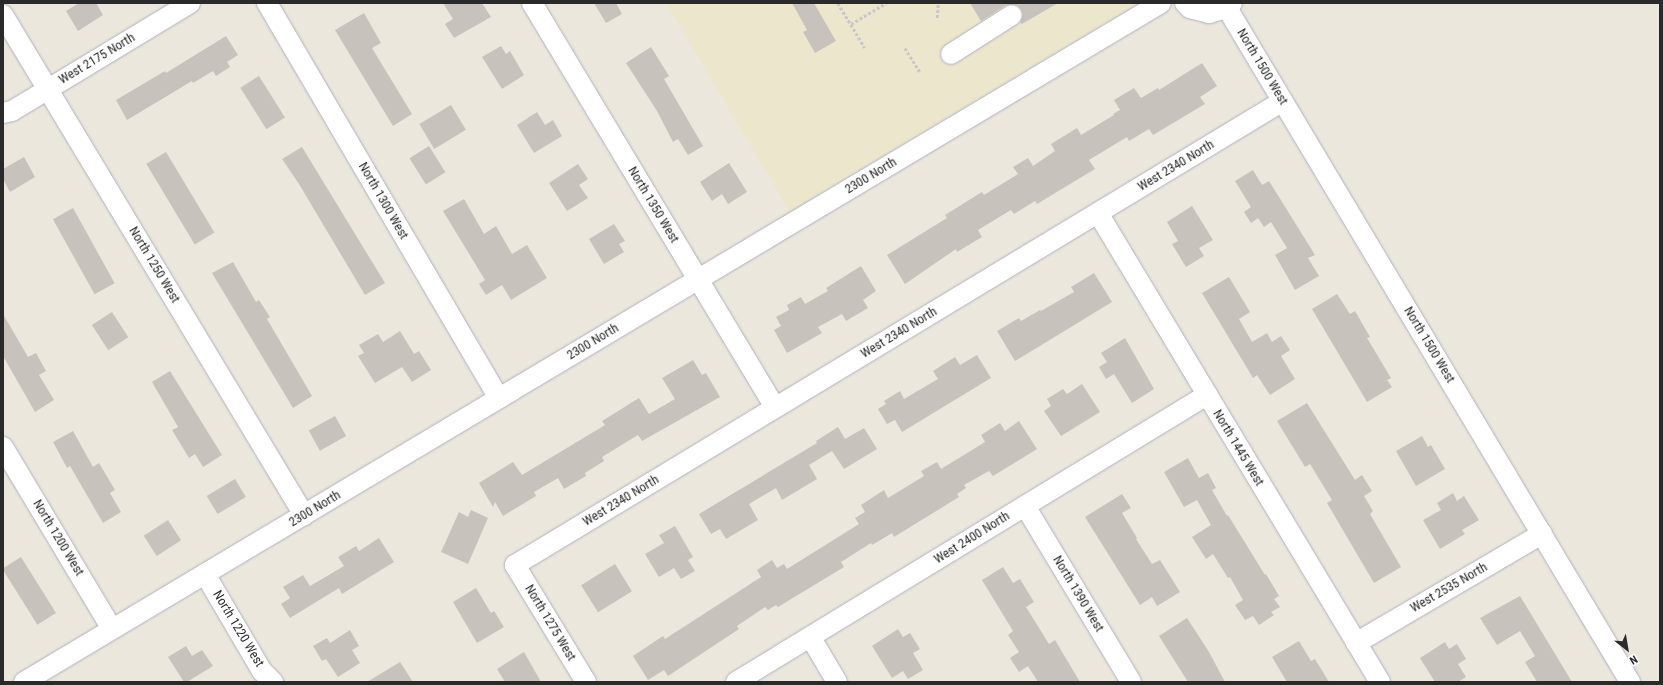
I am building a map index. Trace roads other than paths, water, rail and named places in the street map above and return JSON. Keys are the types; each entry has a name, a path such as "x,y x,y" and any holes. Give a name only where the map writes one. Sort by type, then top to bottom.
{"street":[{"name":"West 2175 North","path":"3,113 12,110 48,89 190,3"},
{"name":"North 1300 West","path":"267,3 499,398"},
{"name":"North 1350 West","path":"532,3 775,408"},
{"name":"2300 North","path":"24,682 1161,3"},
{"path":"1185,3 1190,8 1209,13 1229,5"},
{"name":"North 1500 West","path":"1229,5 1283,102 1630,682"},
{"name":"North 1250 West","path":"3,15 304,515"},
{"path":"951,54 1012,16"},
{"name":"West 2340 North","path":"515,565 1098,212 1283,102"},
{"name":"North 1445 West","path":"1098,212 1380,682"},
{"name":"West 2400 North","path":"736,682 811,638 1207,395"},
{"name":"North 1200 West","path":"3,447 112,629"},
{"name":"North 1390 West","path":"1025,506 1130,682"},
{"name":"West 2535 North","path":"1356,643 1542,534"},
{"name":"North 1275 West","path":"515,565 586,682"},
{"name":"North 1220 West","path":"205,574 262,671 274,682"},
{"path":"811,638 837,682"}]}
